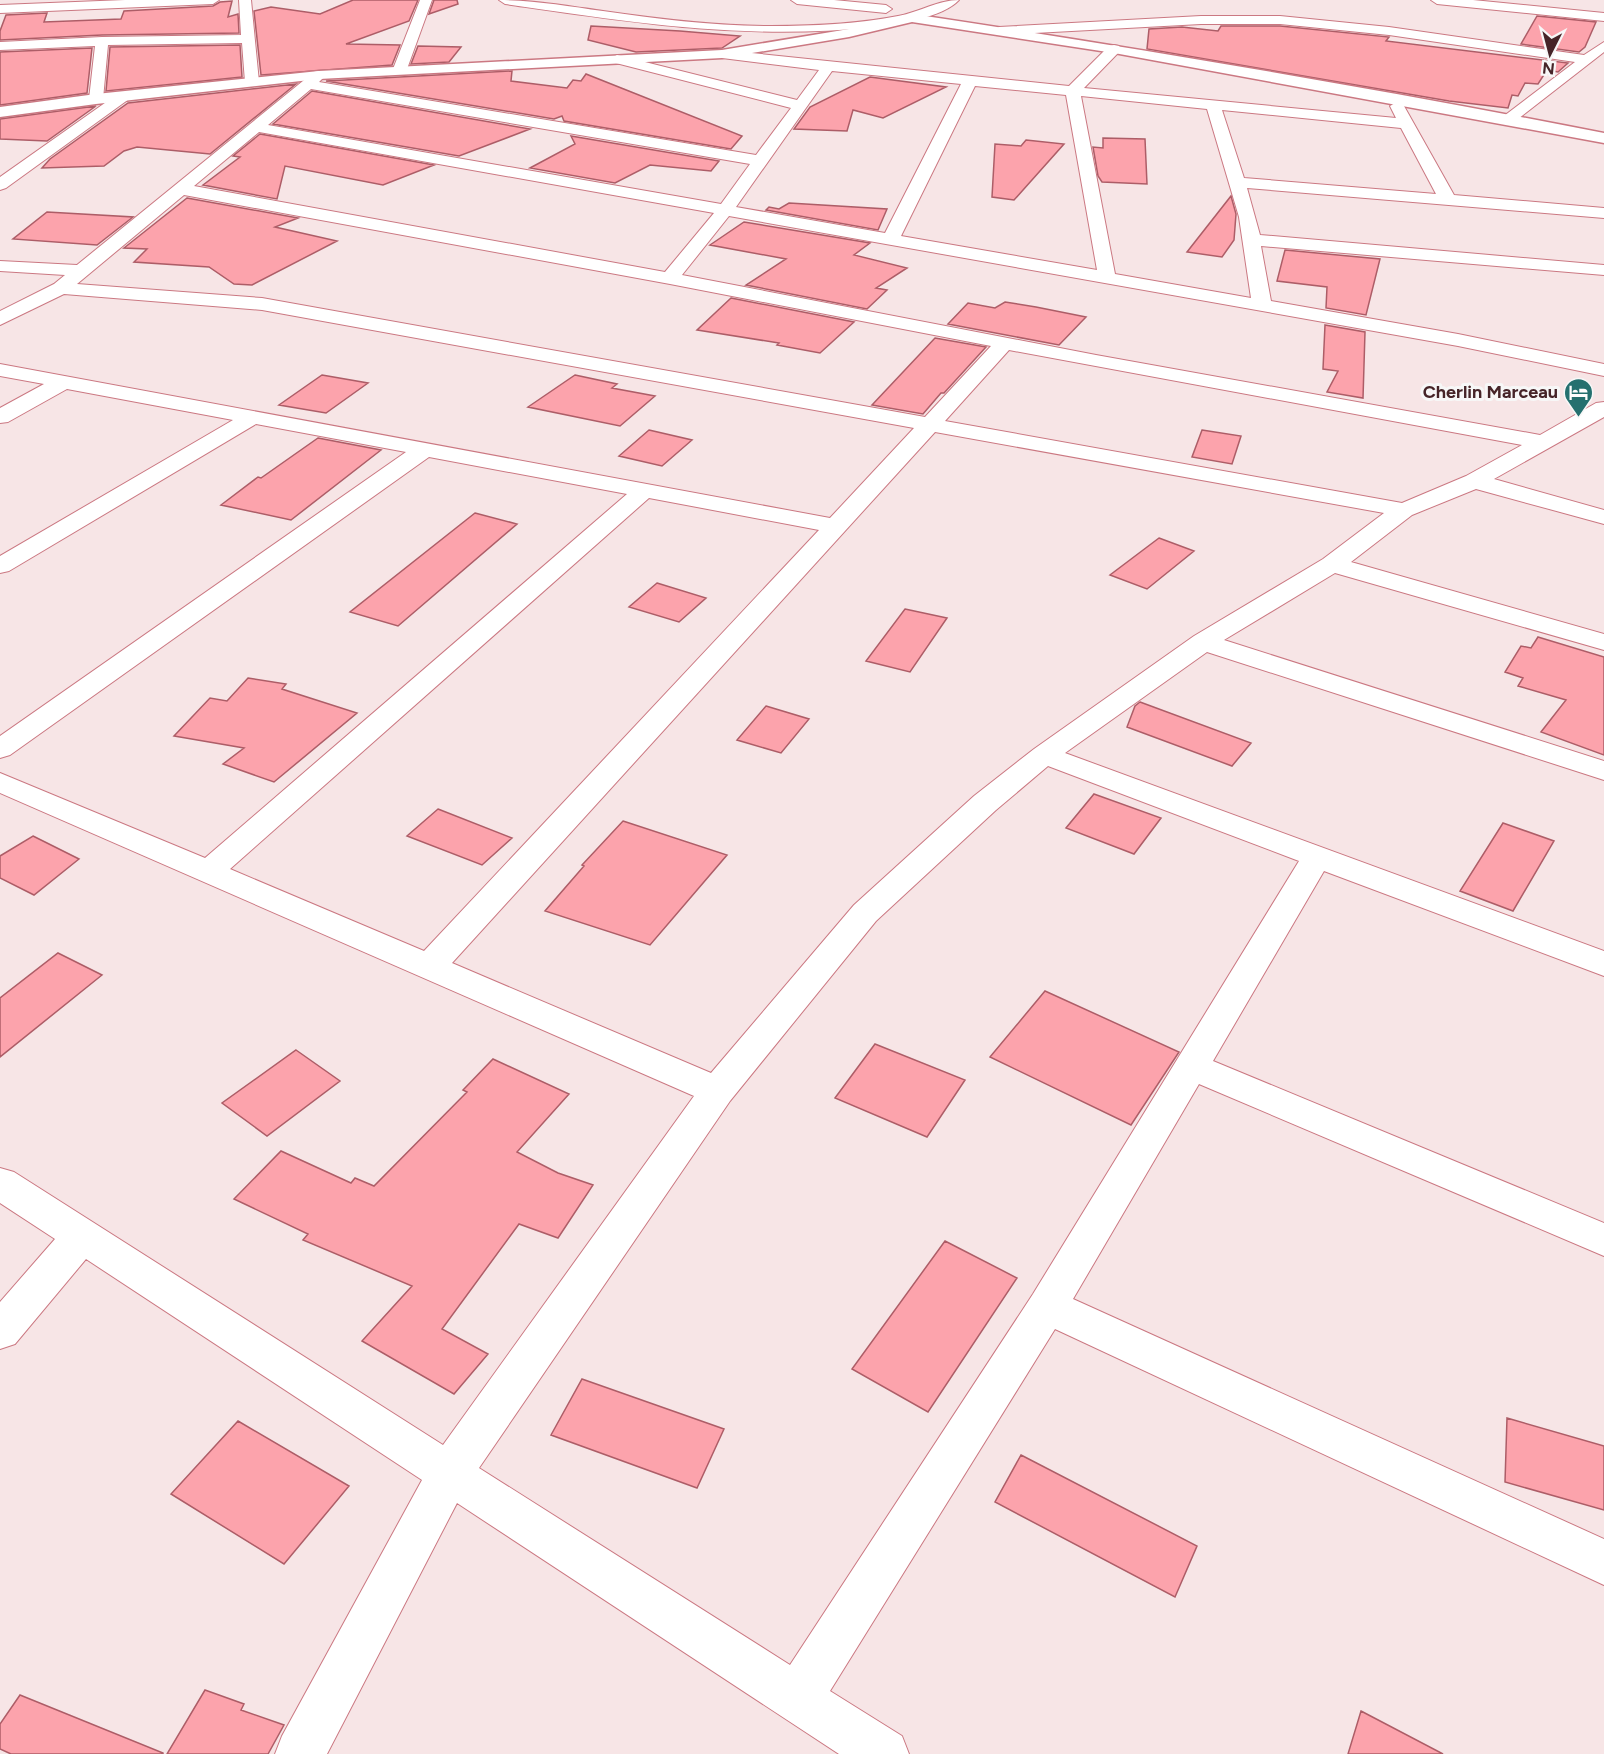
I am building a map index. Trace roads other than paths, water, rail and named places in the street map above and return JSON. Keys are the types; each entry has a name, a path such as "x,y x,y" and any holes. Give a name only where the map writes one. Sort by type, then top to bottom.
{"street":[{"path":"5,0 0,10 213,0"},
{"path":"245,0 252,82"},
{"path":"400,69 426,0"},
{"path":"506,0 687,26 758,30 814,31 912,18 970,29 999,31 1114,49 1604,138"},
{"path":"805,0 929,13"},
{"path":"0,112 252,82 313,80 400,69 722,54 849,33 929,13 953,0"},
{"path":"1437,0 1604,17"},
{"path":"999,31 1201,20 1294,21 1389,31 1586,59"},
{"path":"0,46 102,41 248,39"},
{"path":"96,99 102,41"},
{"path":"1509,119 1604,46"},
{"path":"1073,92 1114,49"},
{"path":"722,54 828,67 1407,124"},
{"path":"617,59 798,105"},
{"path":"670,278 725,210 798,105 828,67"},
{"path":"0,319 61,288 313,80 761,161"},
{"path":"891,238 970,81"},
{"path":"1073,92 1107,278"},
{"path":"0,184 124,96"},
{"path":"1393,99 1448,200"},
{"path":"1213,105 1238,182 1262,306"},
{"path":"256,127 1458,340 1604,370"},
{"path":"1238,182 1604,213"},
{"path":"181,189 670,278 1004,344 1544,442"},
{"path":"1251,240 1604,270"},
{"path":"0,266 81,272"},
{"path":"61,288 262,304 1404,510"},
{"path":"429,967 1004,344"},
{"path":"0,370 835,526"},
{"path":"0,417 64,382"},
{"path":"300,1754 450,1472 717,1091 865,913 985,803 1044,755 1203,642 1332,564 1404,510 1474,482 1544,442 1599,415"},
{"path":"0,566 253,417"},
{"path":"0,749 424,450"},
{"path":"1474,482 1604,517"},
{"path":"208,872 644,490"},
{"path":"1332,564 1604,642"},
{"path":"1203,642 1604,771"},
{"path":"1044,755 1604,964"},
{"path":"0,782 717,1091"},
{"path":"798,1697 1047,1306 1317,857"},
{"path":"1191,1066 1604,1240"},
{"path":"0,1183 884,1754"},
{"path":"0,1331 81,1235"},
{"path":"1047,1306 1604,1562"}],"place":[{"name":"Cherlin Marceau","path":"1579,418"}]}
